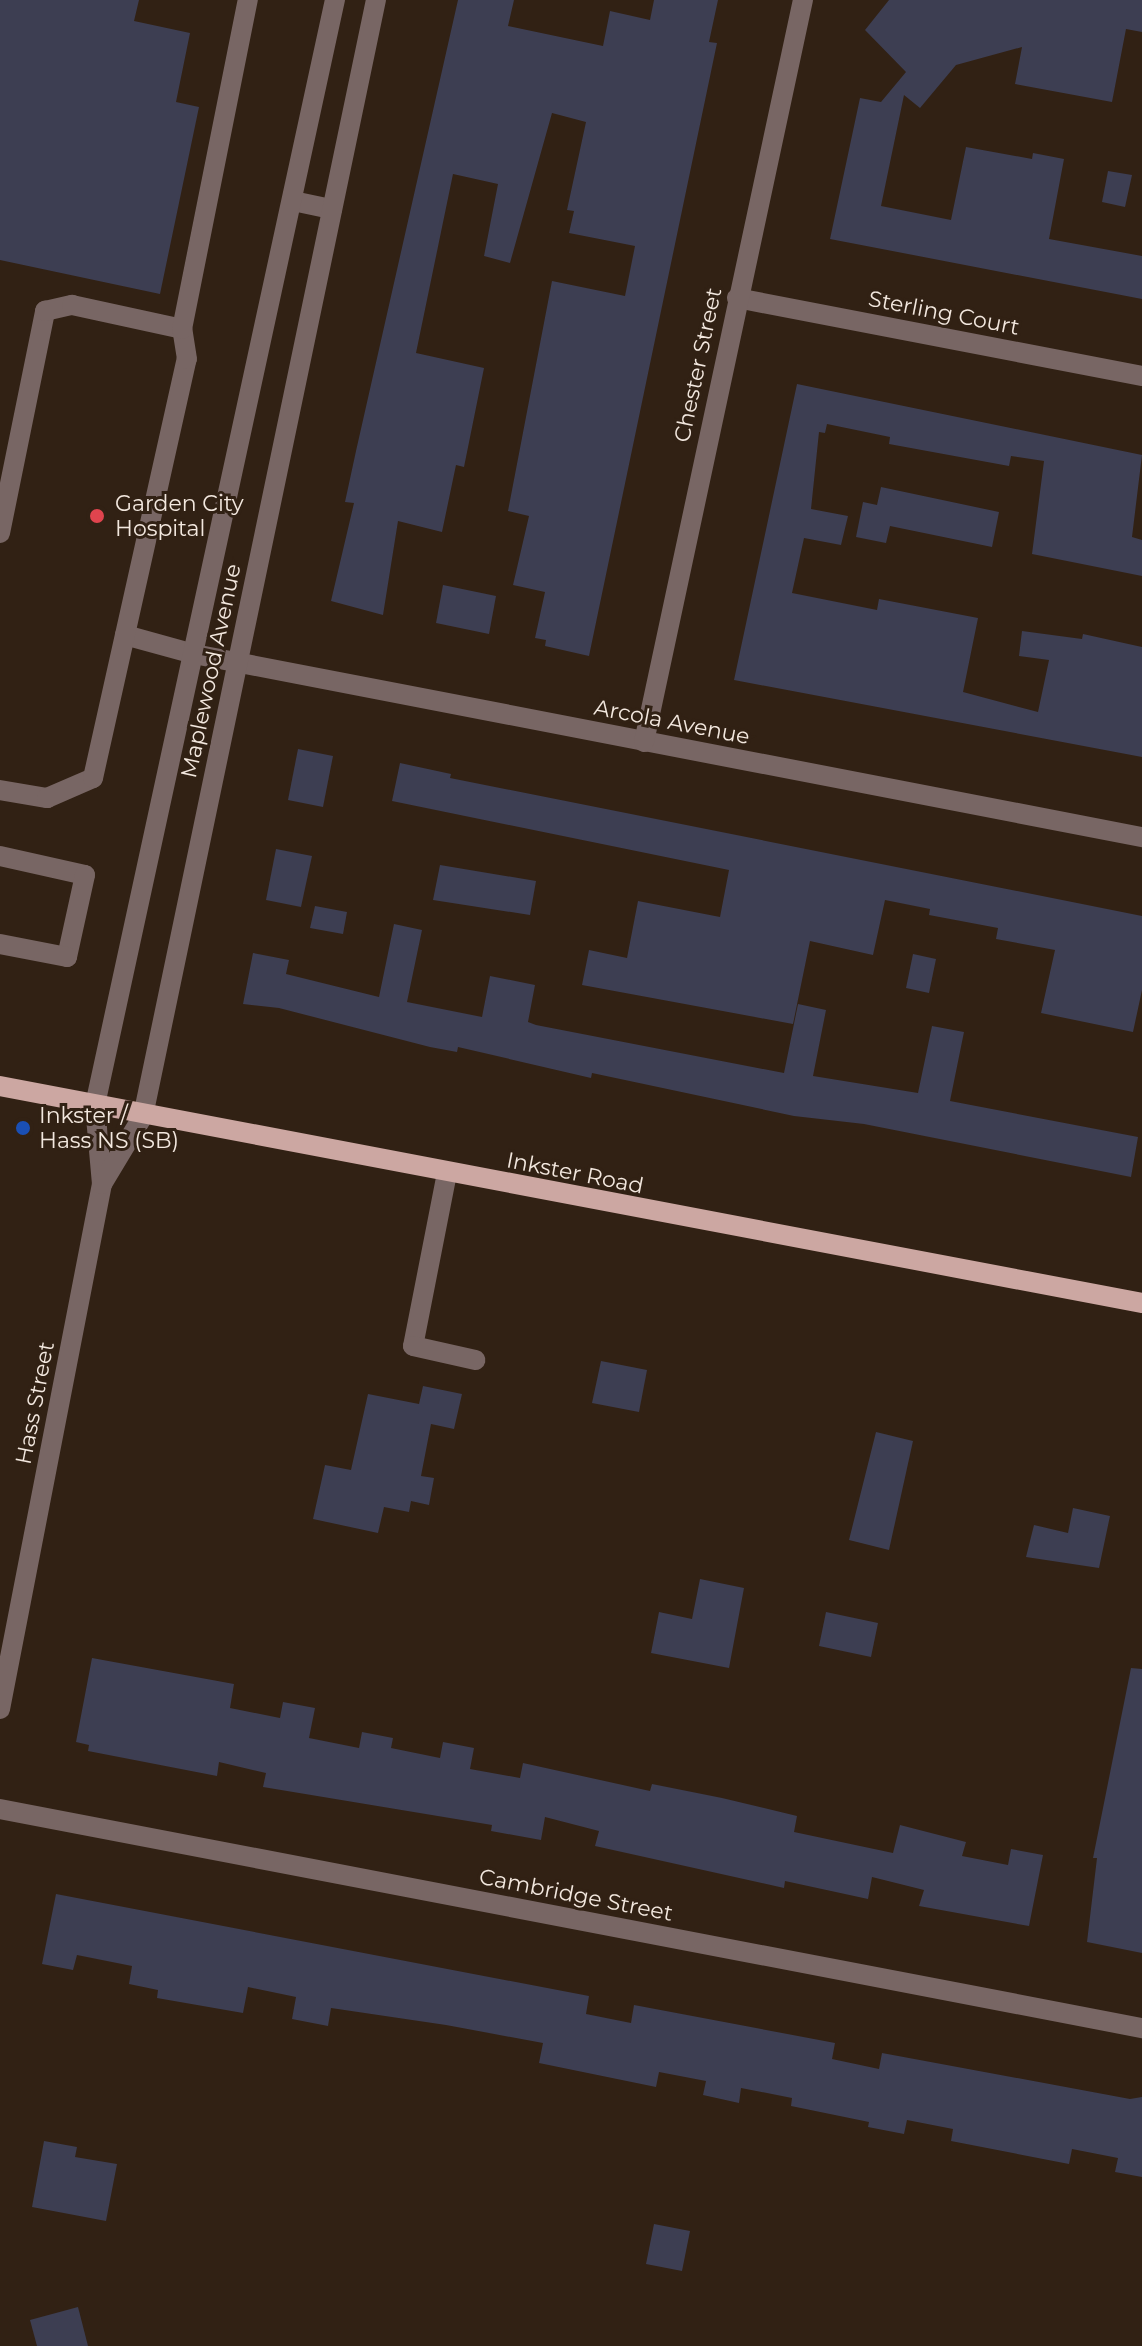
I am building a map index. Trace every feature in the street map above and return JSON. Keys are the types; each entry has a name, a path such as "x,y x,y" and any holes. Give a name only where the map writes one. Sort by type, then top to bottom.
{"main road":[{"name":"Inkster Road","path":"0,1086 143,1116 1142,1303"}],"street":[{"path":"0,790 47,798 93,778 187,359 182,329 248,0"},
{"name":"Maplewood Avenue","path":"102,1184 95,1105 335,0"},
{"name":"Maplewood Avenue","path":"143,1116 376,0"},
{"name":"Chester Street","path":"644,742 803,0"},
{"path":"293,201 332,209"},
{"name":"Sterling Court","path":"737,298 1142,376"},
{"path":"0,533 4,495 45,311 72,305 182,329"},
{"name":"Arcola Avenue","path":"125,635 194,654 1142,837"},
{"path":"0,856 85,875 67,957 0,944"},
{"name":"Hass Street","path":"0,1709 102,1184 143,1116"},
{"path":"447,1173 413,1346 475,1360"},
{"name":"Cambridge Street","path":"0,1809 1142,2028"}],"building":[{"path":"0,0 139,0 134,21 190,33 176,102 199,107 160,294 0,260"},
{"path":"458,0 514,0 508,26 603,46 610,11 650,20 654,0 718,0 709,42 717,43 589,656 545,646 546,640 535,638 545,592 513,585 529,516 508,511 552,281 625,296 635,246 569,233 574,211 567,210 586,122 552,113 510,263 484,256 498,184 453,174 416,353 484,368 464,467 456,465 442,532 398,521 383,615 331,601 354,503 345,502"},
{"path":"889,0 1142,0 1142,32 1126,29 1112,102 1015,84 1022,47 956,65 920,108 904,95 881,206 951,220 966,147 1032,159 1033,153 1064,159 1049,239 1142,256 1142,299 830,239 860,98 881,102 906,72 865,30"},
{"path":"1108,171 1132,175 1125,207 1102,202"},
{"path":"797,384 1142,455 1132,537 1142,540 1142,576 1032,554 1044,461 1011,456 1009,466 889,444 890,437 827,424 825,433 819,432 811,509 848,516 841,545 804,538 792,593 877,610 879,599 978,618 963,692 1038,712 1049,660 1019,656 1022,631 1082,639 1083,634 1142,647 1142,757 734,680"},
{"path":"881,487 999,512 992,547 890,526 886,543 856,537 863,502 877,505"},
{"path":"443,585 496,596 489,634 436,623"},
{"path":"298,749 333,756 323,807 288,800"},
{"path":"400,763 451,774 450,778 1142,916 1142,990 1133,1032 1041,1013 1055,950 996,939 998,928 929,915 930,909 885,900 873,955 810,941 793,1024 582,985 589,950 627,958 638,901 720,917 729,870 392,801"},
{"path":"276,849 312,856 301,907 266,900"},
{"path":"440,865 536,881 530,915 433,900"},
{"path":"315,906 347,912 343,934 310,928"},
{"path":"394,924 422,930 407,1002 482,1017 490,976 535,985 528,1022 536,1025 784,1073 798,1004 826,1010 813,1076 918,1093 932,1026 964,1032 950,1101 1138,1137 1131,1177 864,1124 794,1116 592,1073 591,1078 458,1047 457,1052 430,1047 279,1008 243,1004 253,953 289,960 286,974 379,997"},
{"path":"913,954 936,959 929,993 906,988"},
{"path":"601,1361 647,1370 639,1412 592,1403"},
{"path":"423,1386 462,1394 454,1429 431,1424 421,1476 434,1478 429,1505 411,1501 409,1512 384,1507 378,1533 313,1519 325,1465 351,1470 368,1394 419,1404"},
{"path":"876,1432 913,1441 889,1550 849,1540"},
{"path":"1073,1508 1110,1516 1099,1568 1026,1557 1034,1525 1068,1533"},
{"path":"700,1579 744,1588 729,1668 651,1653 659,1612 692,1619"},
{"path":"826,1612 878,1623 871,1657 819,1646"},
{"path":"92,1658 234,1684 230,1708 280,1718 283,1702 315,1708 309,1738 359,1748 362,1732 393,1738 391,1748 440,1758 443,1742 474,1748 470,1769 520,1778 523,1763 650,1791 652,1784 797,1816 794,1832 893,1853 900,1825 966,1842 962,1856 1008,1865 1011,1849 1043,1855 1029,1926 919,1906 924,1890 872,1877 868,1899 785,1881 784,1888 595,1846 599,1831 545,1817 541,1840 491,1831 492,1825 263,1787 266,1773 219,1762 217,1776 88,1751 89,1745 76,1742"},
{"path":"1131,1668 1142,1669 1142,1953 1087,1942 1097,1858 1093,1858"},
{"path":"56,1894 589,1996 586,2014 631,2023 634,2005 835,2043 832,2059 879,2069 882,2053 1130,2099 1142,2097 1142,2177 1115,2172 1118,2158 1072,2149 1069,2164 951,2141 953,2129 907,2120 904,2134 868,2127 869,2122 791,2106 792,2098 741,2088 739,2103 703,2095 706,2081 659,2072 656,2087 539,2063 543,2043 331,2008 328,2026 292,2019 296,1997 248,1987 243,2013 157,1998 158,1990 129,1984 132,1966 77,1955 73,1970 42,1964"},
{"path":"44,2141 77,2147 75,2157 117,2164 106,2221 32,2207"},
{"path":"654,2224 690,2231 682,2271 646,2264"},
{"path":"78,2307 88,2346 37,2346 30,2320"}],"place":[{"name":"Garden City Hospital","path":"97,516"},
{"name":"Inkster / Hass NS (SB)","path":"23,1128"}]}
